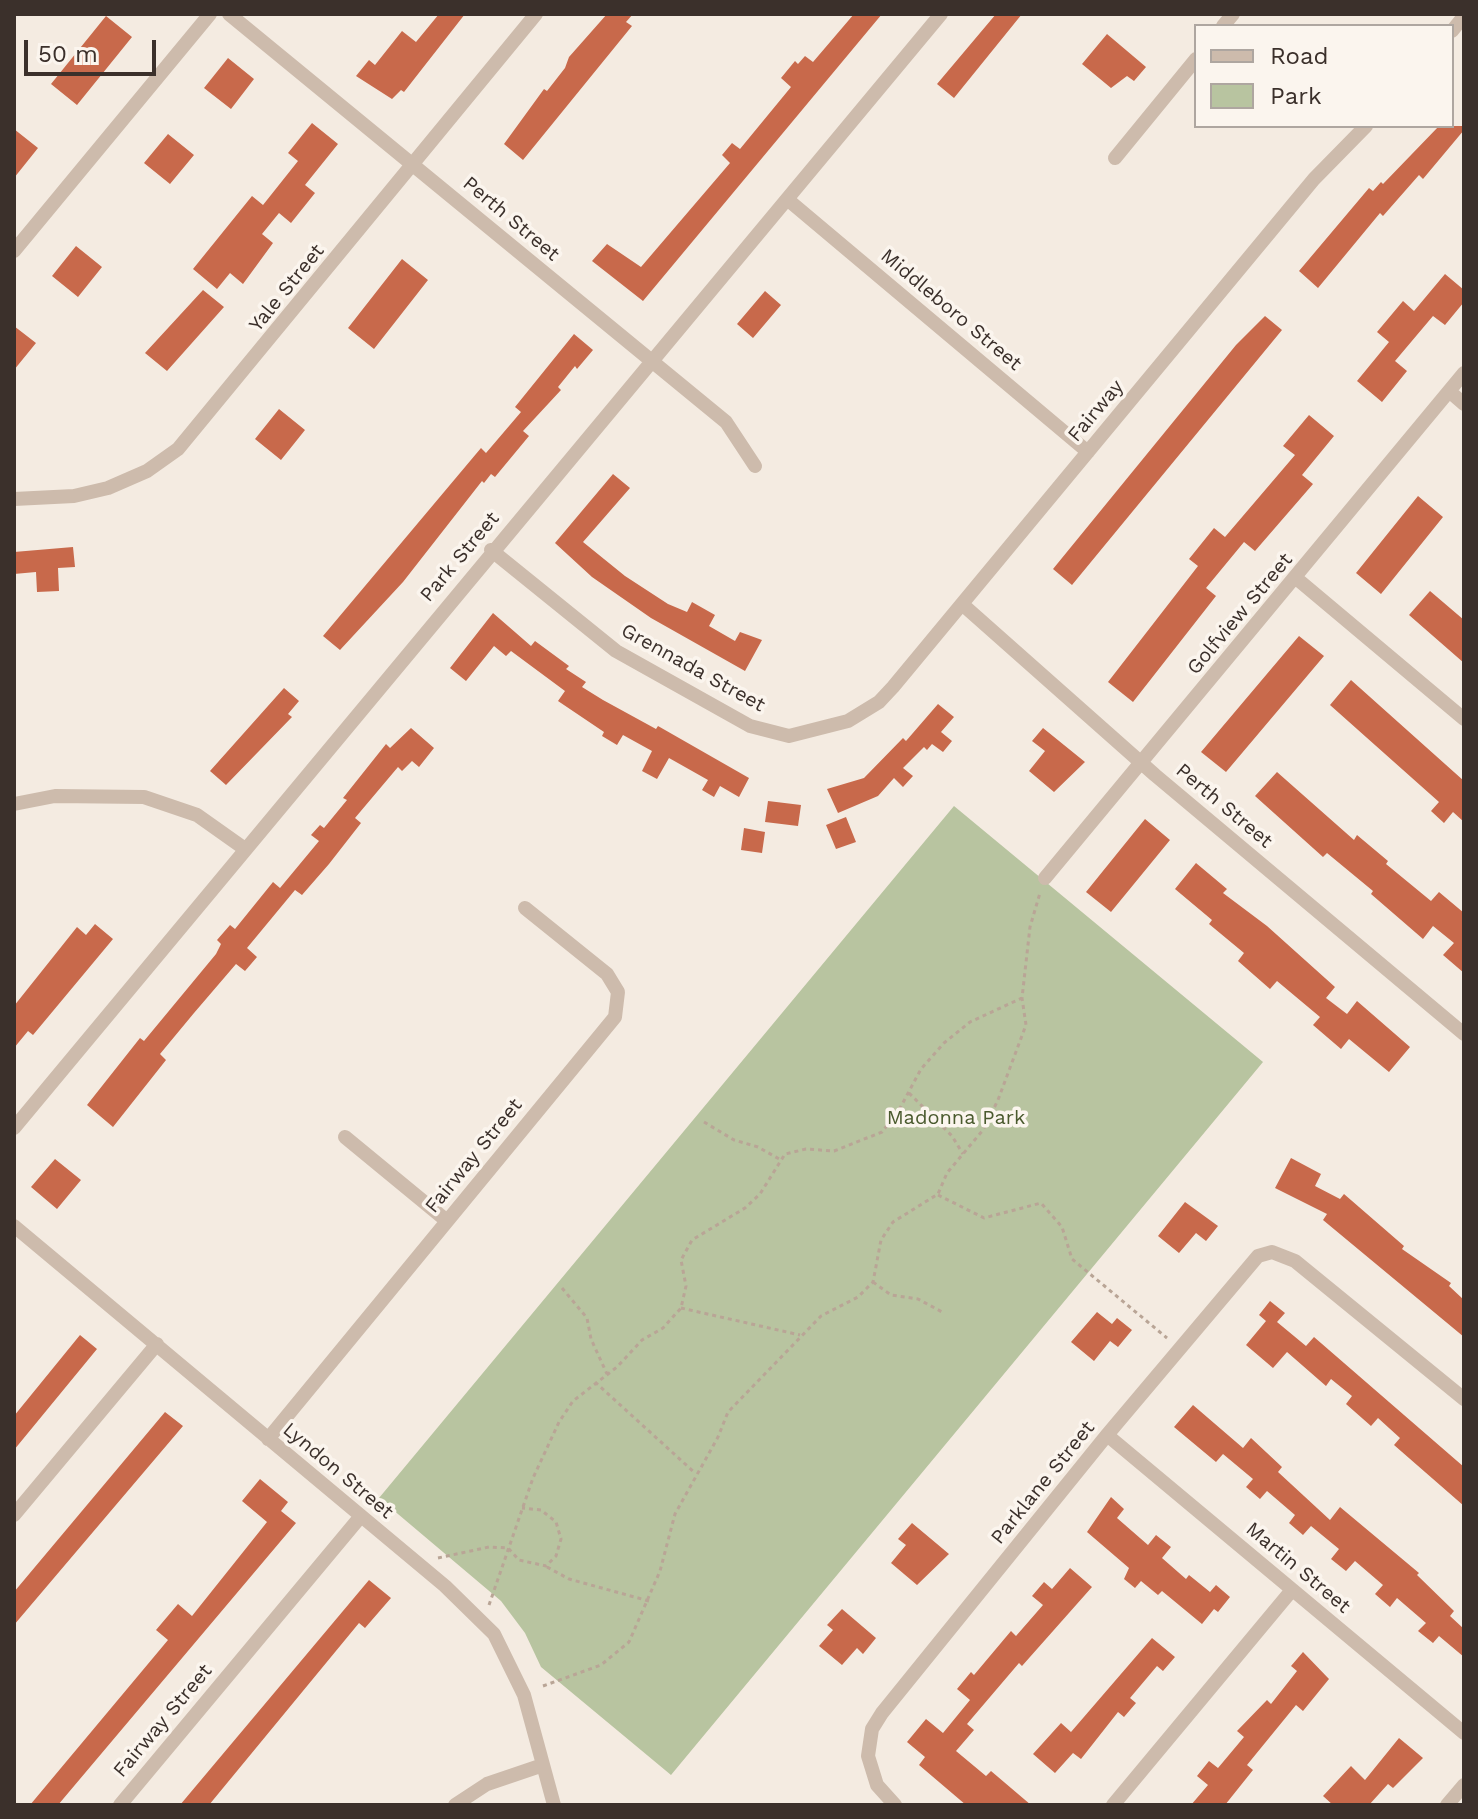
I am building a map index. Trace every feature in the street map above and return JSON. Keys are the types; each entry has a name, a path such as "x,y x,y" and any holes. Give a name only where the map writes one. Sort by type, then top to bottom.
{"street":[{"path":"14,251 210,14"},
{"name":"Perth Street","path":"229,14 726,422 755,466"},
{"name":"Yale Street","path":"14,499 74,496 108,488 147,471 178,449 536,14"},
{"name":"Park Street","path":"14,1128 491,550 941,14"},
{"path":"1115,158 1194,61"},
{"name":"Fairway","path":"855,717 893,687 1314,179 1364,128"},
{"name":"Middleboro Street","path":"787,199 1088,452"},
{"name":"Golfview Street","path":"1045,878 1464,373"},
{"path":"1449,391 1464,404"},
{"name":"Grennada Street","path":"491,550 616,651 750,726 789,736 828,729 855,717"},
{"path":"1296,578 1464,719"},
{"name":"Perth Street","path":"962,604 1464,1034"},
{"path":"14,804 55,796 144,797 197,815 245,849"},
{"name":"Fairway Street","path":"268,1439 618,1009 618,992 607,974 525,908"},
{"path":"345,1137 447,1221"},
{"name":"Lyndon Street","path":"14,1226 445,1586 494,1634 524,1695 554,1805"},
{"name":"Parklane Street","path":"895,1805 877,1785 868,1756 872,1729 882,1713 1249,1264 1272,1252 1295,1261 1464,1399"},
{"path":"14,1515 157,1344"},
{"name":"Martin Street","path":"1107,1435 1464,1733"},
{"name":"Fairway Street","path":"120,1805 361,1516"},
{"path":"1113,1805 1292,1590"},
{"path":"455,1805 487,1784 543,1765"},
{"path":"1447,1805 1464,1785"}],"path":[{"path":"543,1686 570,1679 618,1653 629,1642 649,1601 675,1514 695,1473 718,1437 728,1412 821,1316 858,1297 873,1282 881,1240 893,1222 938,1194 947,1173 983,1130 998,1100 1026,1025 1022,998 1030,927 1045,878"},
{"path":"489,1605 522,1508 559,1422 573,1401 642,1340 663,1328 681,1308 686,1286 681,1260 692,1240 745,1208 760,1194 785,1154 806,1149 834,1151 859,1144 882,1132 909,1093 921,1069 970,1022 1022,998"},
{"path":"909,1093 952,1136 963,1154"},
{"path":"704,1122 734,1140 758,1147 781,1160"},
{"path":"938,1194 984,1218 1041,1203 1062,1227 1072,1259 1179,1348"},
{"path":"873,1282 891,1295 918,1299 944,1313"},
{"path":"562,1288 587,1318 591,1339 607,1374"},
{"path":"681,1308 800,1335"},
{"path":"595,1382 695,1473"},
{"path":"522,1508 541,1510 556,1522 561,1539 556,1556 546,1566"},
{"path":"438,1558 489,1547 508,1548 519,1560 546,1566 569,1579 649,1601"}],"green space":[{"name":"Madonna Park","path":"954,806 1263,1062 671,1775 541,1667 525,1633 501,1601 379,1498"}],"building":[{"path":"439,14 465,14 404,92 401,90 392,99 356,76 369,60 375,65 402,31 416,42"},
{"path":"607,14 633,14 626,22 632,26 523,160 504,144 544,89 547,91 565,68 569,57"},
{"path":"854,14 882,14 643,301 592,261 607,244 641,267 730,163 722,155 732,143 740,149 791,87 781,78 795,61 798,64 805,56 813,62"},
{"path":"996,14 1022,14 954,98 937,84"},
{"path":"106,16 132,37 77,105 51,84"},
{"path":"1107,34 1146,67 1134,81 1127,76 1111,88 1082,64"},
{"path":"228,58 254,79 231,109 204,88"},
{"path":"312,123 338,144 305,185 315,193 291,223 279,213 262,234 273,243 243,284 230,273 217,289 193,269 252,196 263,205 298,161 288,153"},
{"path":"1464,126 1464,130 1423,179 1419,175 1383,216 1380,213 1318,288 1299,271 1369,188 1373,191 1381,182 1383,184 1437,128"},
{"path":"14,129 38,148 14,178"},
{"path":"168,134 194,155 170,184 144,163"},
{"path":"76,246 102,267 78,297 52,276"},
{"path":"402,259 428,280 374,349 348,328"},
{"path":"1445,274 1464,290 1464,302 1445,325 1433,316 1395,361 1407,371 1382,402 1357,381 1389,342 1377,332 1403,301 1414,311"},
{"path":"203,290 224,307 167,371 145,353"},
{"path":"765,291 781,305 753,338 737,324"},
{"path":"1265,316 1282,330 1072,585 1053,569 1236,345"},
{"path":"14,326 36,343 14,370"},
{"path":"574,334 593,350 577,369 575,366 558,387 561,390 523,431 529,436 495,477 491,474 484,483 482,481 403,582 340,650 323,636 481,448 486,453 521,412 515,407"},
{"path":"279,409 305,430 281,460 255,439"},
{"path":"1309,415 1334,436 1302,475 1313,484 1255,551 1244,542 1206,588 1216,596 1133,702 1108,682 1198,566 1189,559 1214,528 1225,537 1295,455 1283,446"},
{"path":"613,474 630,488 583,542 625,576 668,604 687,612 692,602 715,615 709,626 735,641 740,632 762,640 745,671 651,618 592,577 555,543"},
{"path":"1418,496 1443,517 1381,594 1356,573"},
{"path":"73,547 75,567 58,568 59,591 37,592 36,572 14,574 14,552"},
{"path":"1430,591 1464,620 1464,663 1409,615"},
{"path":"493,613 531,646 535,641 569,666 566,669 586,682 582,687 749,778 739,797 720,786 714,797 702,790 708,780 669,758 657,779 642,771 652,751 623,735 617,745 602,736 604,732 558,701 565,691 511,651 506,656 494,646 466,681 450,668"},
{"path":"1299,636 1324,656 1226,772 1201,752"},
{"path":"1351,680 1464,781 1464,822 1453,812 1444,823 1431,811 1439,802 1330,705"},
{"path":"284,688 299,701 288,714 292,717 226,785 210,771"},
{"path":"938,704 954,717 941,732 952,741 943,752 932,744 927,750 924,747 903,768 913,776 903,787 894,778 878,796 838,813 827,789 864,778 903,738 906,741"},
{"path":"411,728 434,748 419,767 412,761 402,771 398,767 355,818 361,823 329,864 302,895 295,890 247,948 257,957 245,971 236,964 160,1054 166,1060 113,1127 87,1105 140,1038 144,1041 216,954 221,944 217,940 230,925 235,929 273,882 280,888 319,841 311,835 320,825 324,828 347,800 343,798 386,744 390,748"},
{"path":"1043,728 1085,762 1054,792 1029,771 1045,751 1032,741"},
{"path":"1277,772 1354,840 1357,835 1431,901 1439,892 1464,913 1464,973 1443,955 1454,943 1433,926 1423,939 1371,894 1373,891 1327,853 1323,857 1255,796"},
{"path":"768,801 801,805 798,826 765,822"},
{"path":"846,817 856,842 836,849 826,825"},
{"path":"1145,819 1170,840 1111,912 1086,892"},
{"path":"744,828 765,832 762,853 741,850"},
{"path":"1196,863 1227,889 1223,893 1267,926 1335,987 1326,998 1347,1014 1357,1001 1410,1047 1389,1072 1349,1039 1341,1049 1313,1025 1320,1017 1277,981 1270,989 1238,961 1244,953 1209,924 1212,920 1175,889"},
{"path":"95,924 113,939 33,1035 28,1031 14,1048 14,1006 77,927 86,935"},
{"path":"1291,1158 1321,1174 1315,1186 1340,1199 1344,1194 1404,1246 1402,1249 1451,1283 1449,1286 1464,1300 1464,1337 1323,1220 1327,1214 1275,1188"},
{"path":"55,1159 81,1180 57,1209 31,1187"},
{"path":"1185,1202 1218,1226 1206,1241 1196,1233 1179,1253 1158,1236"},
{"path":"1270,1301 1285,1313 1277,1322 1306,1346 1314,1337 1464,1467 1464,1506 1394,1445 1400,1438 1378,1418 1371,1426 1346,1404 1352,1396 1331,1379 1326,1386 1287,1352 1273,1368 1246,1345 1266,1321 1259,1315"},
{"path":"1097,1312 1112,1324 1117,1318 1132,1330 1118,1347 1110,1341 1094,1361 1071,1342"},
{"path":"80,1335 97,1349 14,1450 14,1416"},
{"path":"1193,1405 1243,1448 1251,1438 1282,1467 1278,1472 1330,1520 1340,1507 1419,1573 1417,1575 1454,1611 1450,1616 1464,1629 1464,1657 1439,1636 1433,1643 1418,1631 1426,1623 1397,1598 1390,1607 1375,1594 1383,1585 1355,1561 1346,1571 1331,1559 1339,1549 1311,1526 1303,1535 1289,1523 1295,1515 1267,1491 1260,1499 1246,1487 1253,1479 1223,1454 1216,1462 1174,1427"},
{"path":"165,1412 183,1426 14,1625 14,1592"},
{"path":"260,1479 288,1502 281,1511 296,1523 58,1805 30,1805 168,1640 156,1630 178,1604 192,1616 267,1522 242,1501"},
{"path":"1111,1497 1124,1509 1117,1518 1148,1545 1156,1535 1171,1547 1162,1558 1186,1579 1189,1575 1210,1592 1216,1585 1230,1597 1218,1612 1214,1609 1202,1624 1162,1591 1158,1595 1141,1581 1135,1588 1124,1579 1129,1568 1087,1532"},
{"path":"912,1523 949,1554 917,1585 891,1563 906,1545 898,1539"},
{"path":"1070,1568 1092,1587 1022,1666 1019,1663 967,1724 974,1730 956,1751 986,1776 991,1771 1031,1805 966,1805 919,1765 925,1757 907,1742 926,1719 943,1733 970,1700 957,1689 971,1672 974,1675 1011,1631 1016,1636 1043,1605 1032,1596 1044,1582 1052,1589"},
{"path":"369,1580 391,1598 365,1628 359,1623 209,1805 180,1805"},
{"path":"842,1609 876,1638 863,1654 857,1648 842,1665 819,1646 833,1630 827,1625"},
{"path":"1152,1638 1175,1657 1163,1671 1157,1666 1130,1698 1136,1703 1124,1717 1118,1712 1081,1759 1073,1753 1055,1773 1033,1754 1061,1723 1071,1732"},
{"path":"1303,1652 1329,1679 1303,1711 1296,1705 1247,1765 1253,1770 1225,1805 1191,1805 1208,1785 1197,1776 1209,1761 1218,1768 1244,1737 1237,1731 1267,1700 1271,1704 1297,1671 1291,1666"},
{"path":"1399,1738 1423,1758 1393,1788 1388,1784 1369,1805 1333,1805 1323,1796 1351,1766 1365,1780"}]}
